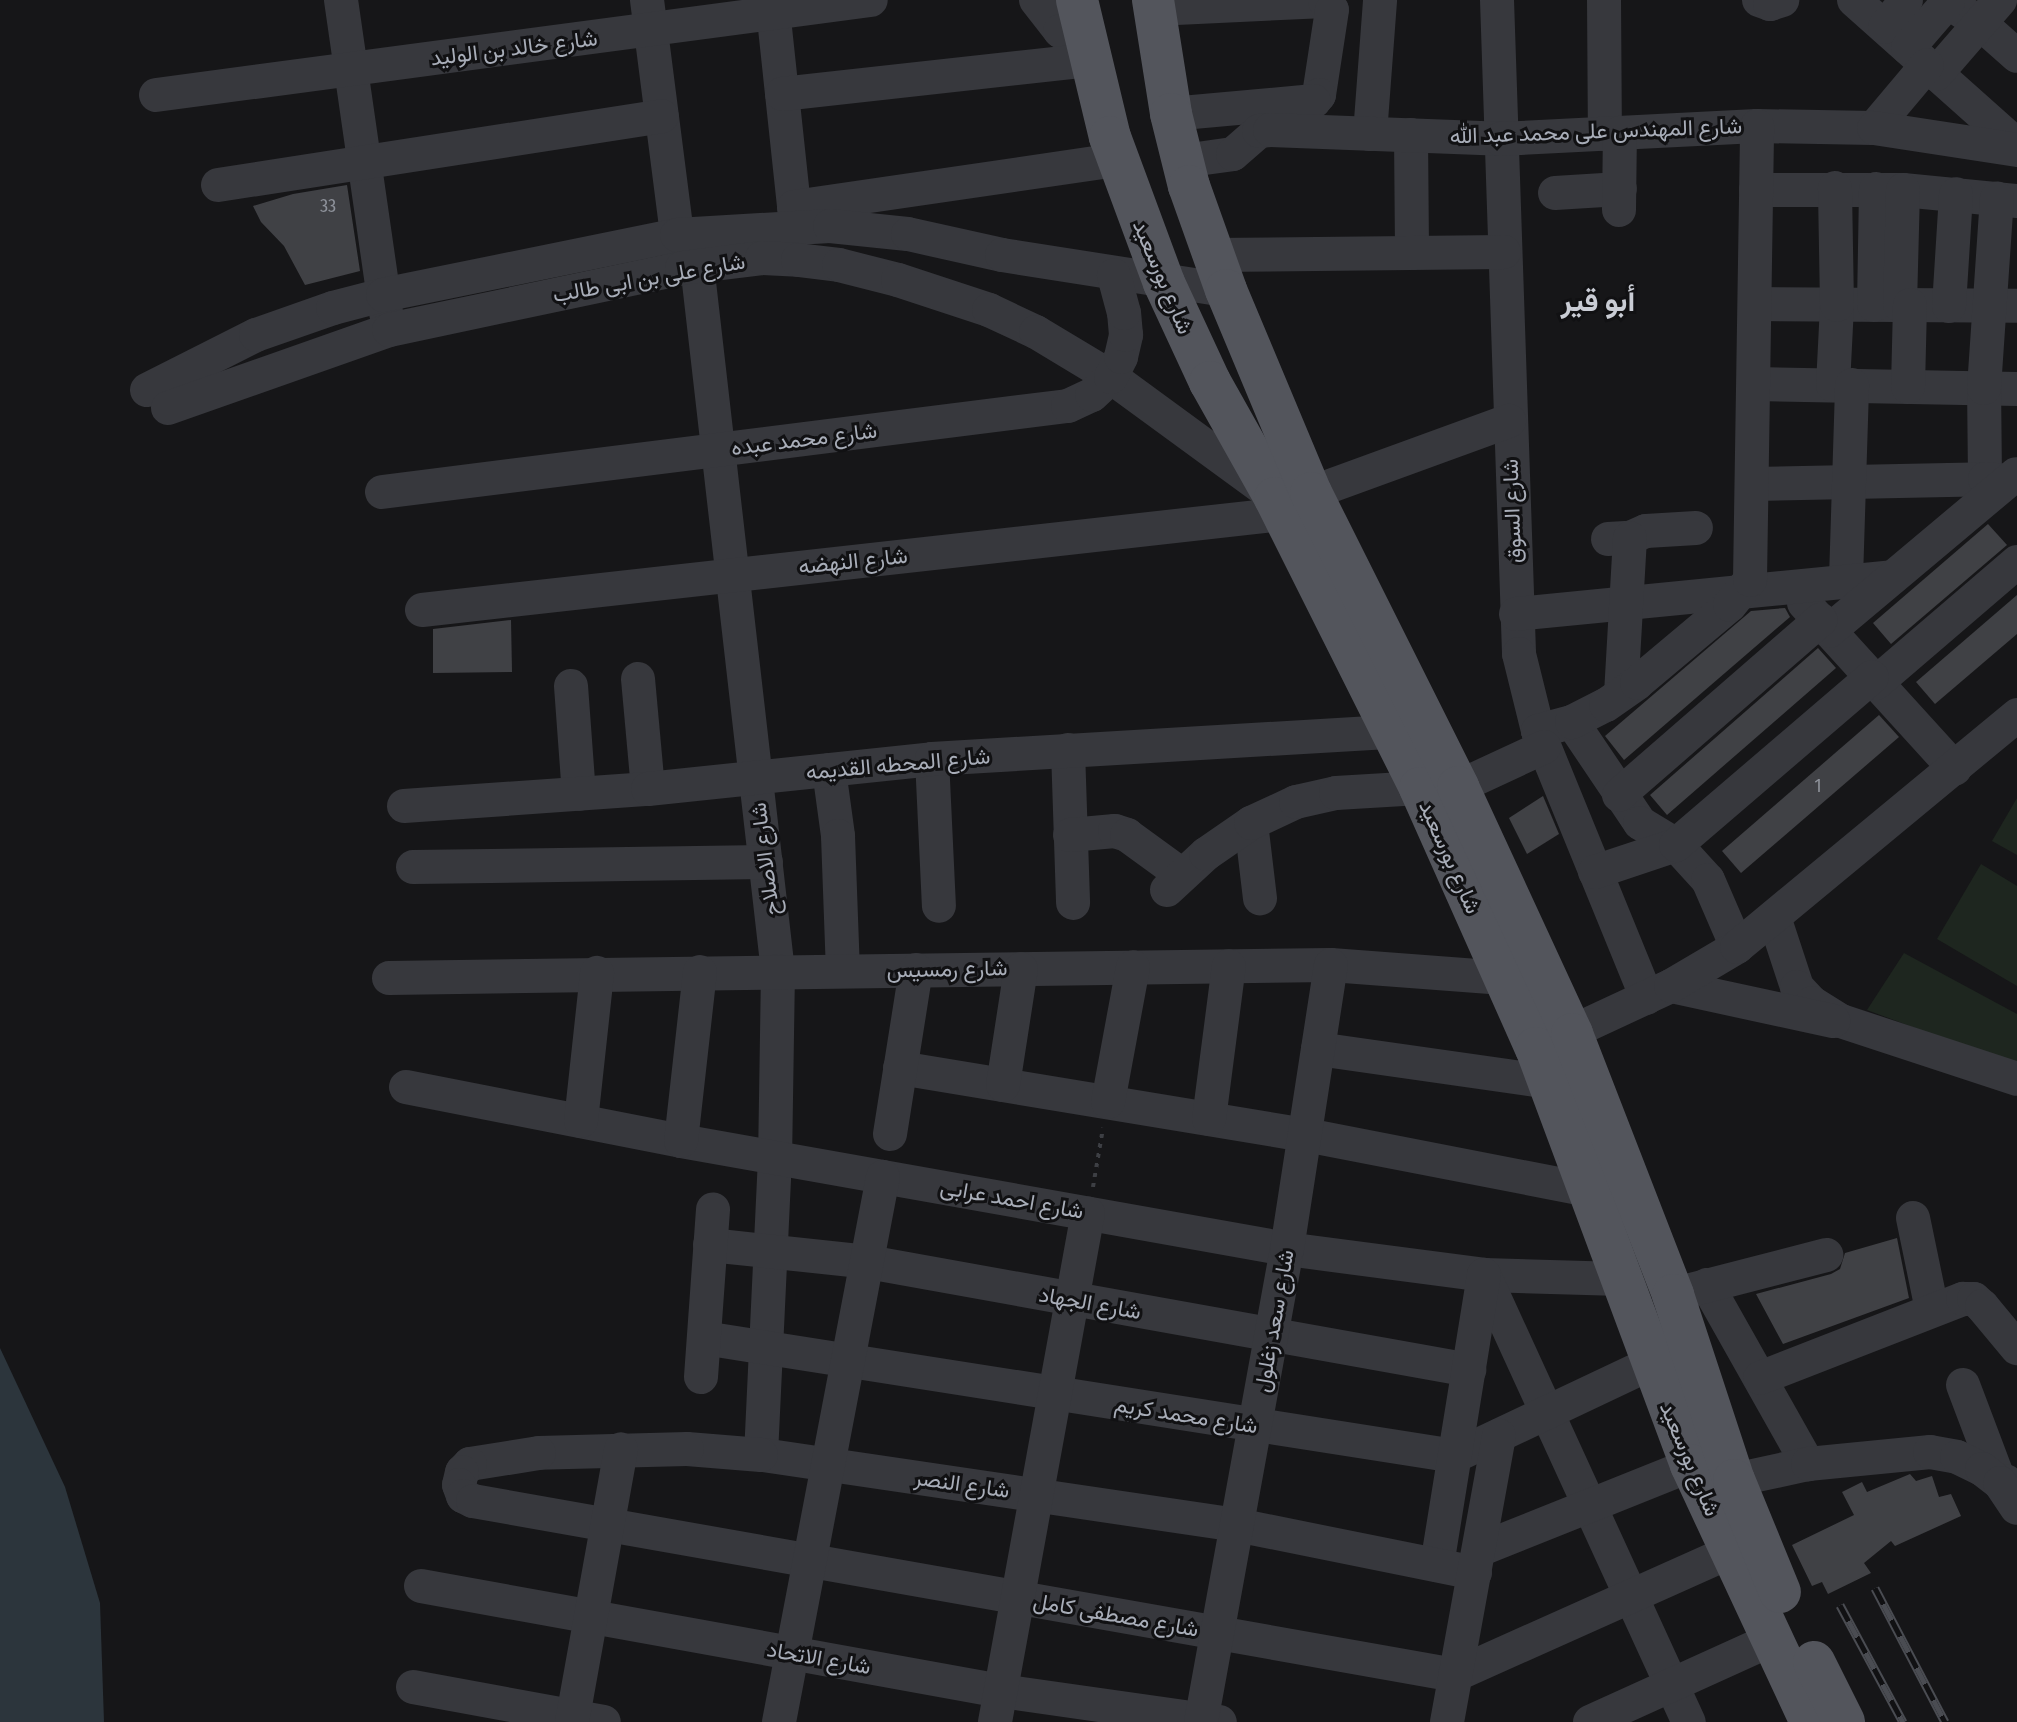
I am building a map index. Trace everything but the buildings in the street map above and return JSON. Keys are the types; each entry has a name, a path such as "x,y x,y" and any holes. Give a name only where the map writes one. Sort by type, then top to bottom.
{"main road":[{"name":"شارع بورسعيد","path":"1077,0 1088,54 1117,160 1164,283 1210,382 1290,502 1439,788 1553,1055 1588,1190 1650,1364 1743,1546 1844,1722"},
{"name":"شارع بورسعيد","path":"1154,4 1171,114 1183,161 1290,502 1392,732 1439,788 1504,978 1553,1055 1690,1290 1709,1480"},
{"name":"شارع بورسعيد","path":"1743,1546 1773,1639 1811,1722"}],"street":[{"path":"341,0 389,330"},
{"name":"شارع خالد بن الوليد","path":"156,95 351,69 649,15 871,0"},
{"path":"1036,0 1060,31 1088,54"},
{"path":"1370,134 1380,0"},
{"name":"شارع السوق","path":"1497,0 1509,421 1516,614 1521,667 1541,739 1595,872 1659,992"},
{"path":"1555,193 1620,200 1612,133 1604,0"},
{"path":"1759,0 1770,4 1782,0"},
{"path":"1855,0 2016,144"},
{"path":"1906,0 1914,54"},
{"path":"1154,4 1325,1 1332,10 1319,95 1314,101 1250,124 1171,114"},
{"path":"1874,128 1947,1 1990,12 2014,47"},
{"path":"773,8 795,216 1117,160"},
{"path":"1914,54 1990,12"},
{"name":"شارع الاصلاح","path":"649,15 662,116 718,450 778,971 775,1158 761,1455"},
{"path":"1328,38 1377,39"},
{"path":"782,94 1088,54"},
{"path":"218,185 662,116"},
{"name":"شارع المهندس على محمد عبد الله","path":"1183,161 1233,154 1250,124 1259,131 1500,139 1757,126 1874,128 1947,139 2016,144"},
{"path":"1070,835 1115,831 1127,835 1174,883 1251,823 1296,802 1336,793 1439,788 1541,739 1621,694 1744,591 1750,580 1753,484 1757,126"},
{"path":"1411,135 1412,253"},
{"path":"1947,139 1949,306"},
{"path":"1619,795 1824,625 1892,577 2003,478 2001,388 2007,199 1835,188 1756,190"},
{"path":"1835,188 1837,305 1849,482 1846,579"},
{"path":"1890,190 1895,305 1908,387"},
{"name":"شارع على بن ابى طالب","path":"1290,502 1111,377 1024,326 989,310 898,280 839,265 798,260 685,256 383,295 269,330 158,399 389,330 685,256 795,216 908,234 1164,283 1219,272 1412,253 1504,252"},
{"path":"1111,377 1121,357 1126,335 1114,275"},
{"path":"1755,304 2004,306"},
{"name":"شارع محمد عبده","path":"382,492 1068,406 1092,395 1111,377"},
{"path":"1755,384 2001,388"},
{"name":"شارع النهضه","path":"422,610 732,575 1290,502 1509,421"},
{"path":"1753,484 2003,478"},
{"path":"1621,694 1626,602 1618,539 1646,531 1696,528"},
{"path":"1595,872 1676,845 2017,562"},
{"path":"1516,614 1846,579 1892,577"},
{"path":"1790,587 1955,769"},
{"path":"638,679 648,789"},
{"path":"571,686 579,794"},
{"path":"1318,1049 1553,1055 1737,947 2017,715"},
{"path":"1572,722 1640,823 1676,845 1708,880 1737,947"},
{"name":"شارع المحطه القديمه","path":"404,806 648,789 932,759 1392,732"},
{"path":"1068,750 1073,903"},
{"path":"932,759 939,906"},
{"path":"829,770 840,862 843,970"},
{"path":"1251,823 1260,898"},
{"path":"413,867 766,862"},
{"path":"1774,917 1797,987 1812,1003 1841,1021 2017,1079"},
{"name":"شارع رمسيس","path":"389,978 1331,965 1504,978"},
{"name":"شارع سعد زغلول","path":"1207,1721 1218,1633 1287,1249 1331,965"},
{"path":"1209,1119 1229,966"},
{"path":"1106,1114 1133,967"},
{"path":"1003,1085 1021,969"},
{"path":"890,1134 916,970"},
{"path":"681,1141 700,972"},
{"path":"581,1121 597,973"},
{"path":"1659,992 1818,1020 1841,1021"},
{"path":"900,1068 1003,1085 1106,1114 1209,1119 1588,1190"},
{"name":"شارع احمد عرابى","path":"406,1087 681,1141 1287,1249 1484,1275 1621,1279"},
{"path":"779,1722 883,1177"},
{"path":"701,1377 713,1209"},
{"path":"998,1707 1088,1213"},
{"path":"1913,1218 1932,1310"},
{"name":"شارع الجهاد","path":"710,1245 868,1262 1469,1370"},
{"path":"1808,1464 1760,1378 1690,1290 1826,1255"},
{"path":"1437,1565 1484,1275"},
{"path":"1484,1275 1689,1722"},
{"path":"1760,1378 1932,1310 1974,1299 2017,1348"},
{"name":"شارع محمد كريم","path":"704,1338 1455,1456"},
{"path":"1455,1456 1650,1364"},
{"path":"1963,1385 2011,1489"},
{"path":"1447,1722 1499,1436"},
{"path":"413,1687 583,1720 591,1616 621,1449"},
{"name":"شارع النصر","path":"459,1485 462,1472 470,1464 539,1453 621,1449 761,1455 1237,1525 1437,1565 1477,1561"},
{"path":"1477,1561 1590,1506 1709,1480 1808,1464 1930,1452 1957,1457 2011,1489"},
{"name":"شارع مصطفى كامل","path":"459,1485 468,1499 1455,1675"},
{"path":"1455,1675 1743,1546"},
{"name":"شارع الاتحاد","path":"421,1586 793,1653 998,1707 1207,1721"},
{"path":"1590,1722 1773,1639"}],"path":[{"path":"1094,1179 1106,1114"}],"shaded area":[{"path":"2017,798 2017,855 1992,841"},
{"path":"1981,864 2017,886 2017,986 1937,939"},
{"path":"1904,953 2017,1014 2017,1066 1867,1010"},
{"path":"0,1348 65,1487 100,1603 104,1722 0,1722"}],"railway":[{"path":"1875,1588 1945,1722"},
{"path":"1840,1605 1903,1722"}],"district":[{"name":"أبو قير","path":"1598,301"}]}
